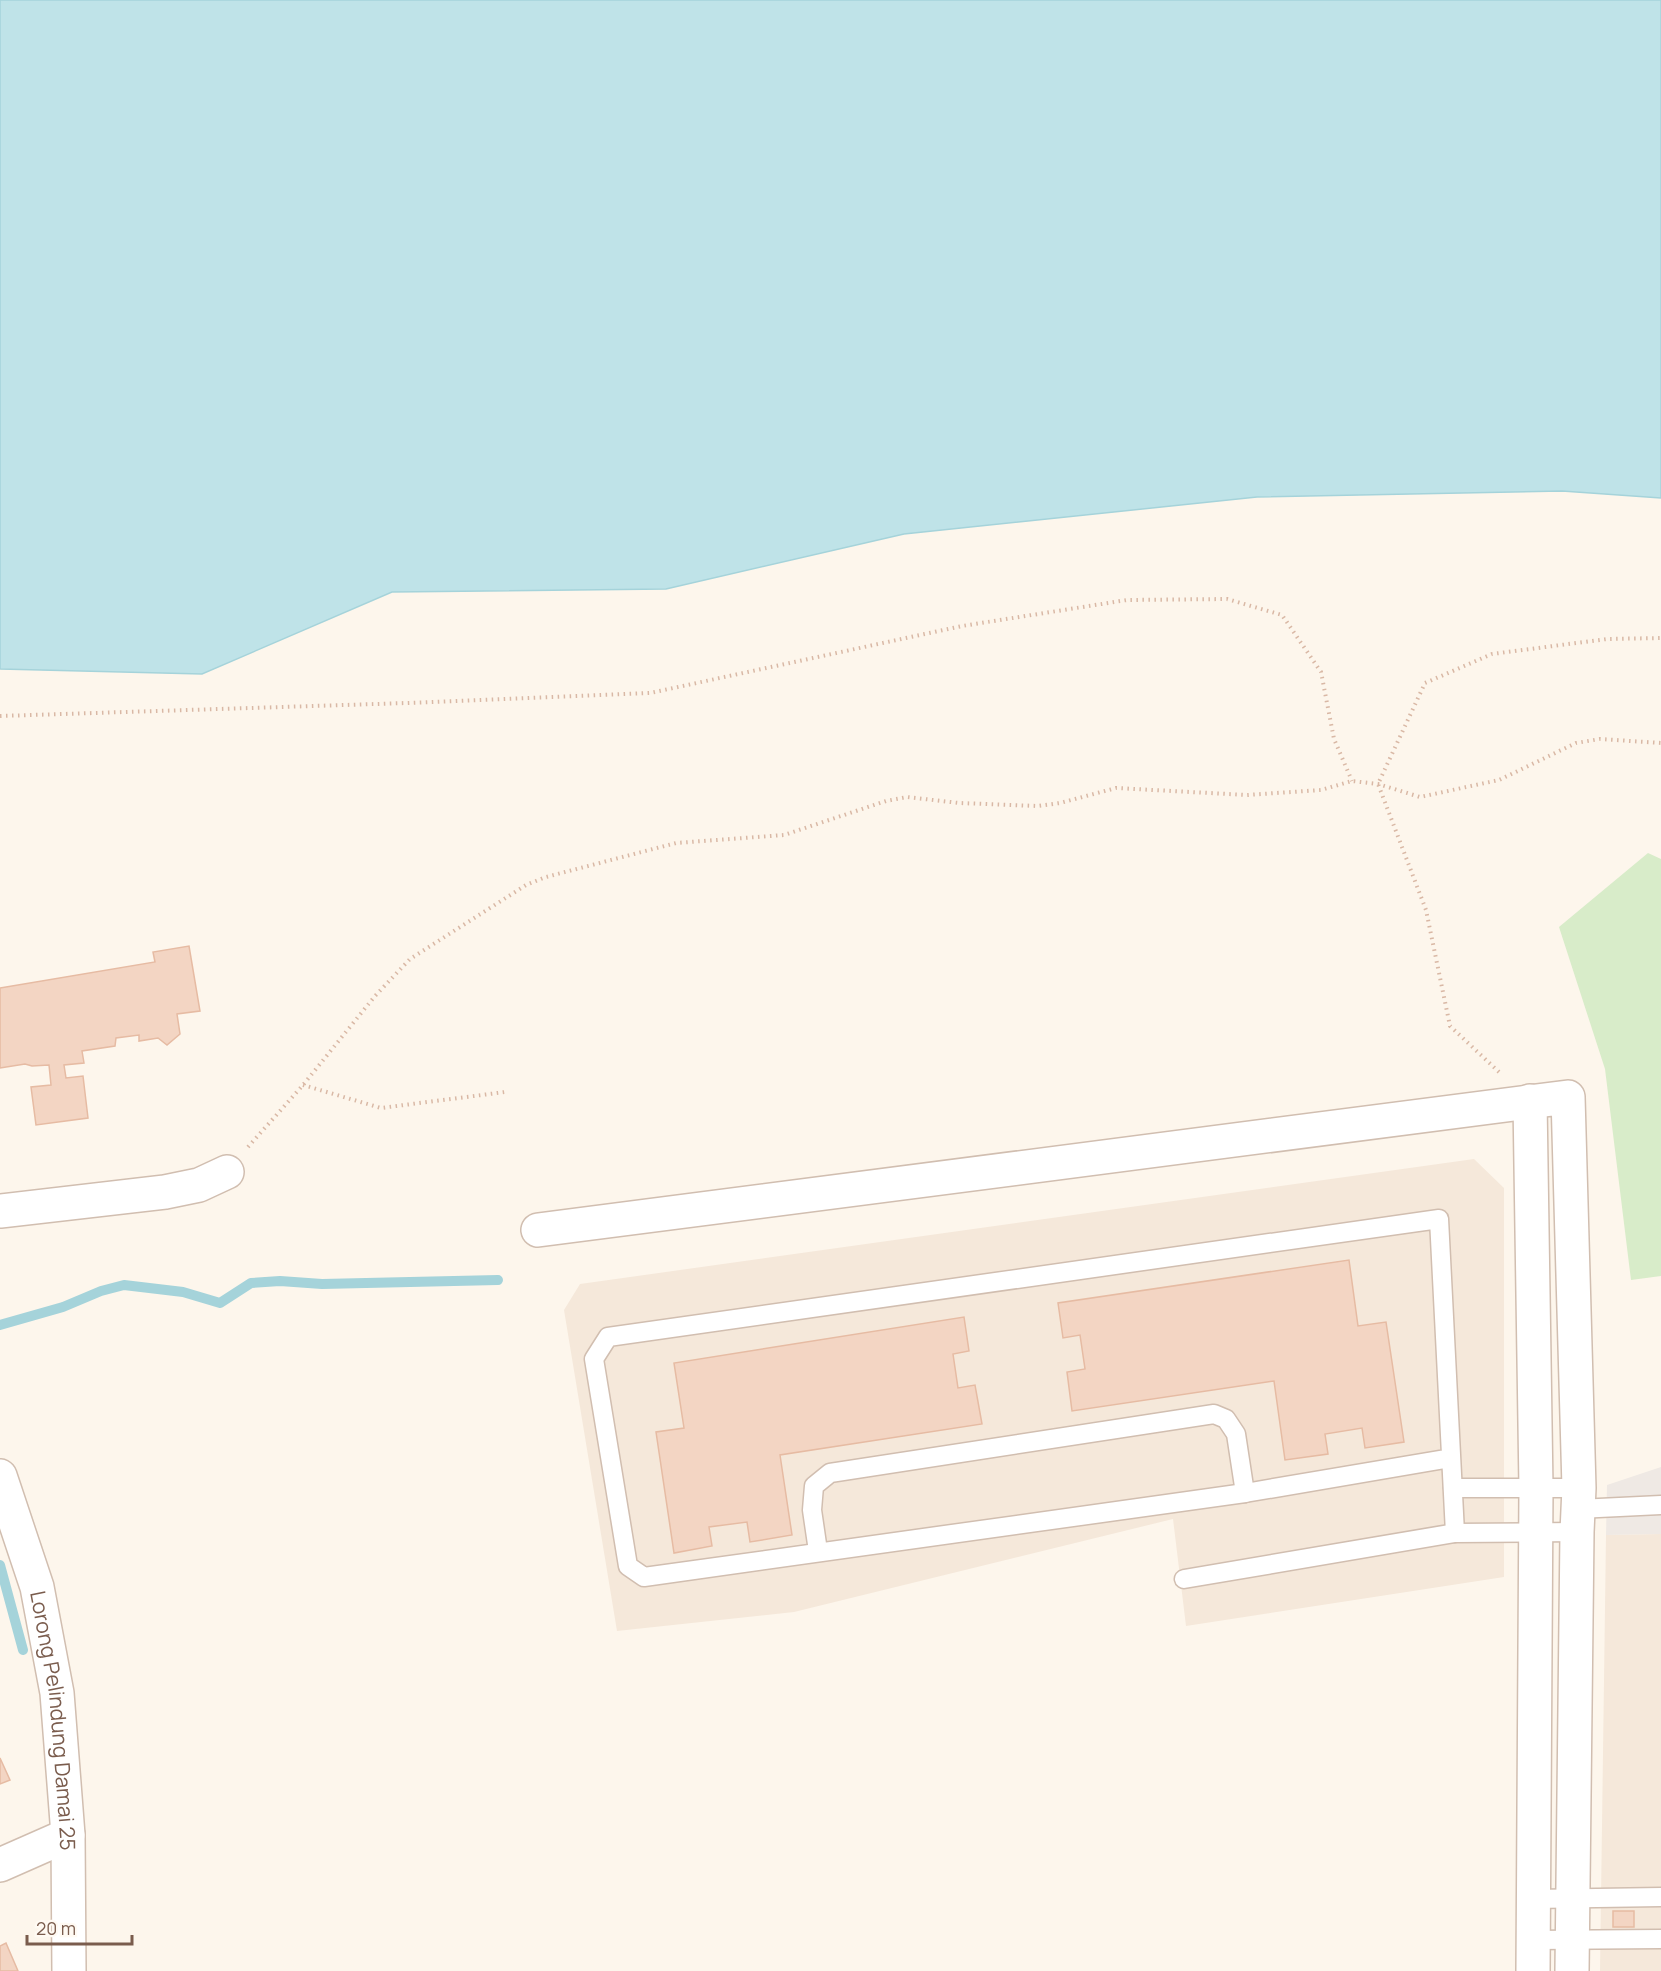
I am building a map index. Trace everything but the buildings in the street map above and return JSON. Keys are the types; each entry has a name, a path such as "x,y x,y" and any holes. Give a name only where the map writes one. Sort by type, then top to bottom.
{"street":[{"path":"538,1230 1568,1097 1578,1510 1572,1955"},
{"path":"1530,1101 1536,1488 1533,1955"},
{"path":"0,1211 165,1192 199,1185 227,1172"},
{"name":"Lorong Pelindung Damai 25","path":"0,1476 37,1587 57,1693 68,1835 69,1971"},
{"path":"0,1865 68,1835"}],"lane":[{"path":"1452,1458 1245,1493 645,1576 628,1566 594,1359 608,1337 1439,1219 1452,1458 1455,1533"},
{"path":"818,1551 812,1510 814,1486 830,1473 1214,1414 1226,1419 1236,1434 1245,1493"},
{"path":"1453,1488 1536,1488 1578,1510"},
{"path":"1184,1579 1455,1533 1536,1533 1578,1510 1661,1505"},
{"path":"1533,1899 1661,1897"},
{"path":"1533,1955 1572,1955 1661,1939"}],"path":[{"path":"0,717 650,693 962,626 1127,600 1227,599 1282,615 1321,672 1334,739 1352,781"},
{"path":"1530,1101 1450,1026 1426,910 1378,784 1425,683 1492,654 1606,639 1661,638"},
{"path":"227,1172 303,1085 375,996 410,958 526,885 546,877 676,843 784,835 886,801 907,797 1038,806 1060,803 1116,788 1246,795 1321,790 1352,781 1378,784 1420,797 1499,780 1576,743 1600,739 1661,743"},
{"path":"303,1085 381,1108 505,1092"}],"shaded area":[{"path":"1474,1159 1504,1188 1504,1577 1186,1626 1173,1519 794,1612 617,1631 564,1310 580,1284"},
{"path":"1661,1467 1661,1534 1606,1535 1607,1485"},
{"path":"1661,1534 1661,1971 1600,1971 1606,1535"}],"green space":[{"path":"1648,853 1661,859 1661,1276 1631,1280 1605,1069 1559,927"}],"water":[{"path":"0,0 1661,0 1661,498 1562,491 1257,497 904,534 666,589 392,592 202,674 0,669"}],"waterway":[{"path":"0,1325 63,1307 101,1291 124,1285 183,1292 220,1303 251,1283 280,1281 322,1284 498,1280"},
{"path":"0,1565 23,1650"}]}
